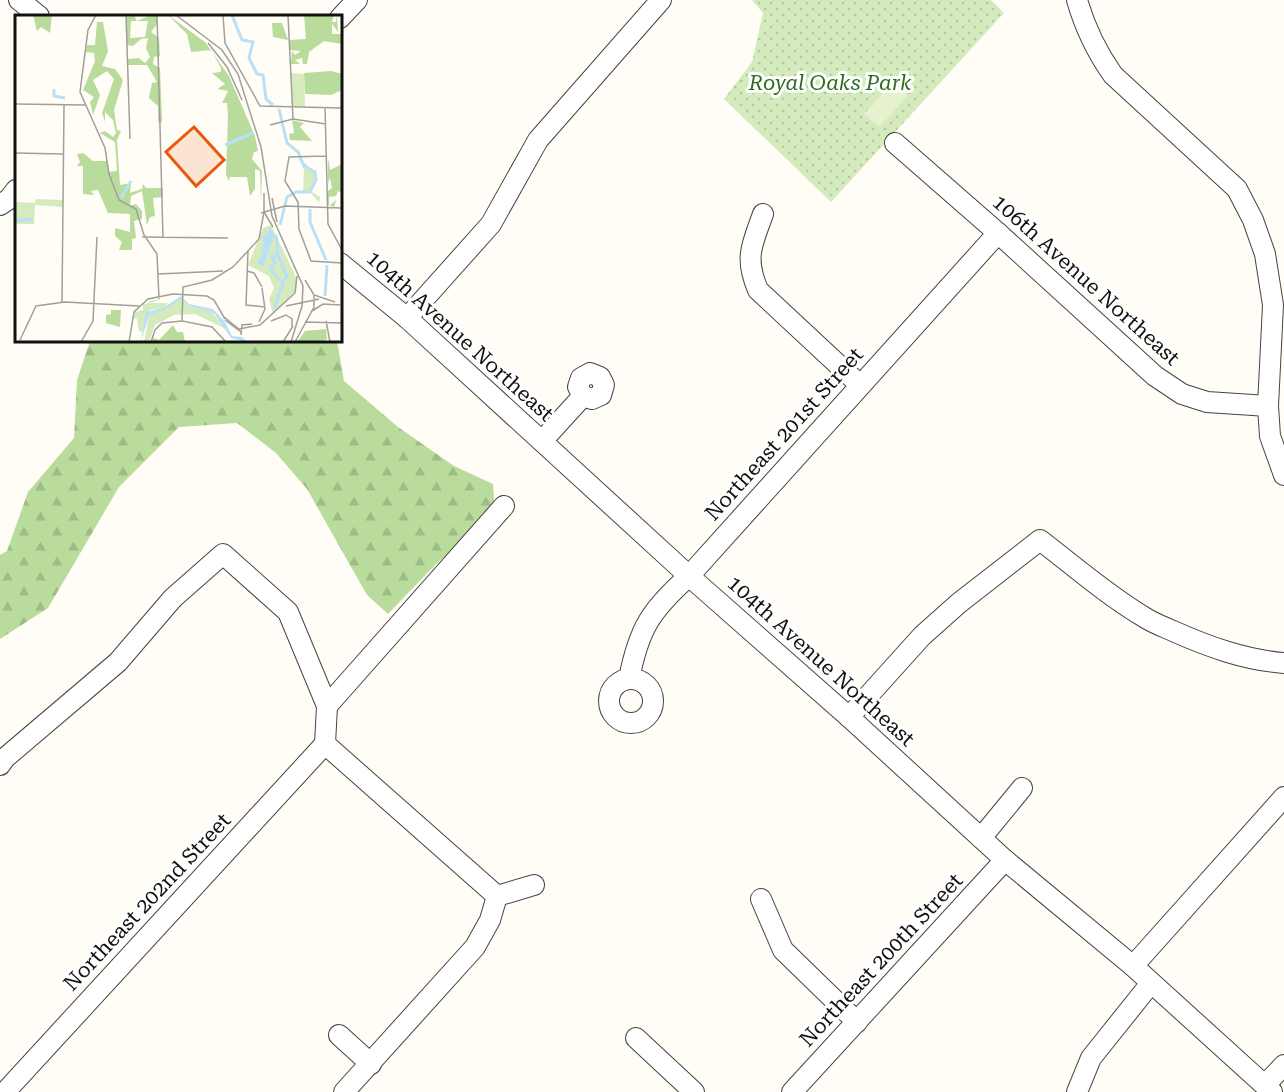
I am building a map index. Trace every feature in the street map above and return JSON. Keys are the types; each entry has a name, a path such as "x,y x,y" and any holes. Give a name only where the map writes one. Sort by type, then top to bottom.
{"street":[{"path":"19,0 38,15"},
{"path":"342,16 357,0"},
{"path":"407,318 491,225 538,140 661,0"},
{"path":"1077,0 1097,52 1113,75 1237,189 1253,220 1265,254 1273,305 1268,406 1270,436 1284,475"},
{"name":"106th Avenue Northeast","path":"895,143 1155,376 1182,394 1207,402 1268,406"},
{"path":"0,205 15,191"},
{"path":"763,214 750,252 751,274 758,290 861,385"},
{"name":"Northeast 201st Street","path":"629,679 634,653 646,624 667,596 689,576 998,233"},
{"name":"104th Avenue Northeast","path":"342,265 407,318 1005,860 1133,966 1268,1089"},
{"path":"542,441 582,396"},
{"path":"327,706 504,506"},
{"path":"849,717 922,636 959,603 1040,540 1145,618 1229,653 1284,663"},
{"path":"0,765 5,758 118,662 173,598 222,554 288,612 327,706 325,744 497,896"},
{"name":"Northeast 202nd Street","path":"5,1092 325,744"},
{"path":"981,838 1022,788"},
{"path":"1133,966 1284,796"},
{"name":"Northeast 200th Street","path":"792,1092 1005,860"},
{"path":"497,896 534,885"},
{"path":"344,1092 476,947 490,920 497,896"},
{"path":"761,899 783,950 857,1022"},
{"path":"1077,1092 1091,1058 1151,983"},
{"path":"339,1035 371,1064"},
{"path":"636,1038 694,1092"},
{"path":"1268,1089 1284,1065"}],"green space":[{"name":"Royal Oaks Park","path":"752,0 991,0 1004,13 831,202 724,99 752,62 763,13"},
{"path":"892,83 908,96 879,127 864,114"},
{"path":"90,342 337,342 344,381 398,427 454,466 493,484 495,514 437,563 388,614 367,595 307,489 276,453 237,423 179,427 119,487 48,608 0,639 0,555 7,551 28,492 74,438 77,380"}]}
